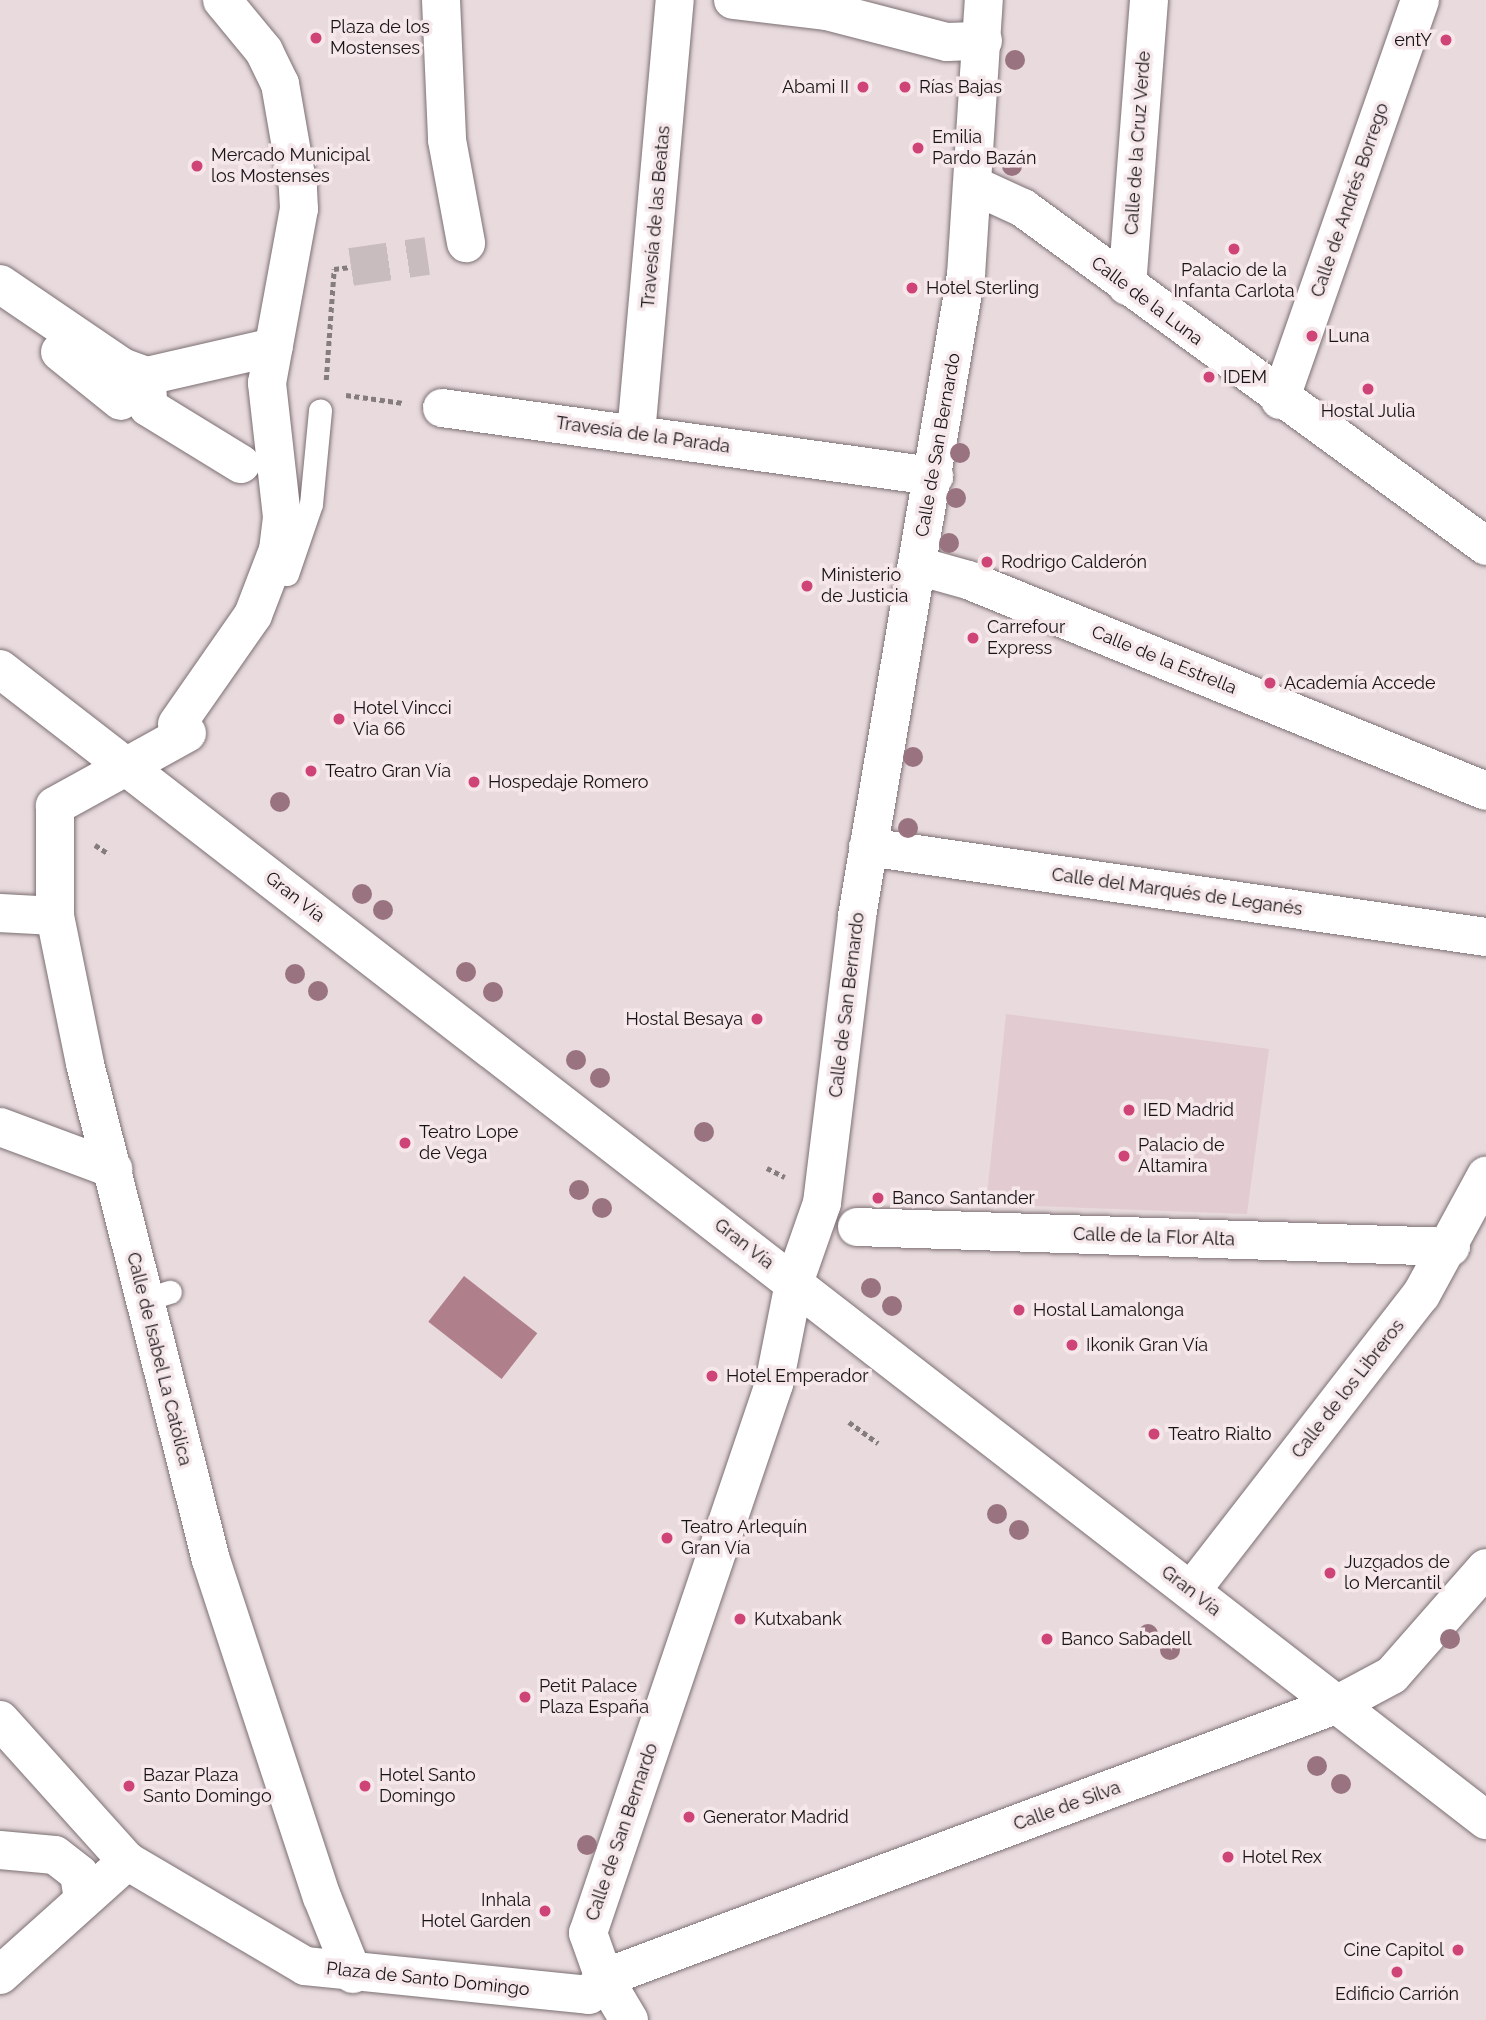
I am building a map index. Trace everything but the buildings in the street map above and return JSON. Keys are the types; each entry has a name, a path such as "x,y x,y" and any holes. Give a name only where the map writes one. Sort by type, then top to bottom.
{"street":[{"path":"123,765 182,728 253,615 278,550 281,492 267,383 299,209 290,122 280,84 264,51 222,0"},
{"path":"441,0 447,140 466,243"},
{"name":"Travesía de las Beatas","path":"636,434 675,0"},
{"path":"733,0 827,11 947,42 983,41"},
{"name":"Calle de San Bernardo","path":"599,1998 588,1933 774,1384 794,1283 822,1203 868,847 934,476 966,275 975,186 984,0"},
{"name":"Calle de la Cruz Verde","path":"1127,286 1149,0"},
{"name":"Calle de Andrés Borrego","path":"1280,400 1420,0"},
{"name":"Calle de la Luna","path":"975,186 1023,208 1280,400 1486,546"},
{"path":"0,284 122,367 140,401"},
{"path":"0,304 140,401 241,464"},
{"path":"140,401 274,347"},
{"name":"Travesía de la Parada","path":"442,408 934,476"},
{"name":"Calle de la Estrella","path":"918,566 968,580 1486,791"},
{"name":"Gran Vía","path":"0,669 1486,1819"},
{"name":"Calle de Isabel La Católica","path":"123,765 55,806 55,916 113,1169 157,1296 211,1560 322,1897 354,1974"},
{"name":"Calle del Marqués de Leganés","path":"868,847 1486,937"},
{"path":"0,913 55,916"},
{"path":"0,1127 113,1169"},
{"name":"Calle de los Libreros","path":"1191,1591 1421,1295 1451,1247 1486,1176"},
{"name":"Calle de la Flor Alta","path":"857,1227 1451,1247"},
{"name":"Calle de Silva","path":"599,1998 1338,1704 1392,1675 1486,1568"},
{"name":"Plaza de Santo Domingo","path":"0,1720 127,1861 305,1966 354,1974 599,1998"},
{"path":"55,1854 87,1815"},
{"path":"0,1850 55,1854 79,1874 83,1900"},
{"path":"0,1975 127,1861"},
{"path":"599,1998 629,2020"}],"lane":[{"path":"182,728 240,664 289,568 315,483 323,401"}],"path":[{"path":"323,401 334,269 351,267"},
{"path":"351,396 442,408"},
{"path":"849,1422 878,1443"}],"shaded area":[{"name":"IED Madrid","path":"1006,1014 1269,1049 1247,1214 986,1204"},
{"path":"464,1276 537,1333 502,1379 428,1322"}],"tunnel":[{"path":"351,267 427,256"}],"place":[{"name":"Plaza de los Mostenses","path":"316,38"},
{"name":"entY","path":"1446,40"},
{"name":"Abami II","path":"863,87"},
{"name":"Rías Bajas","path":"905,87"},
{"name":"Emilia Pardo Bazán","path":"918,148"},
{"name":"Mercado Municipal los Mostenses","path":"197,166"},
{"name":"Palacio de la Infanta Carlota","path":"1234,249"},
{"name":"Hotel Sterling","path":"912,288"},
{"name":"Luna","path":"1312,336"},
{"name":"IDEM","path":"1209,377"},
{"name":"Hostal Julia","path":"1368,389"},
{"name":"Rodrigo Calderón","path":"987,562"},
{"name":"Ministerio de Justicia","path":"807,586"},
{"name":"Carrefour Express","path":"973,638"},
{"name":"Academía Accede","path":"1270,683"},
{"name":"Hotel Vincci Via 66","path":"339,719"},
{"name":"Teatro Gran Vía","path":"311,771"},
{"name":"Hospedaje Romero","path":"474,782"},
{"name":"Hostal Besaya","path":"757,1019"},
{"name":"IED Madrid","path":"1129,1110"},
{"name":"Teatro Lope de Vega","path":"405,1143"},
{"name":"Palacio de Altamira","path":"1124,1156"},
{"name":"Banco Santander","path":"878,1198"},
{"name":"Hostal Lamalonga","path":"1019,1310"},
{"name":"Ikonik Gran Vía","path":"1072,1345"},
{"name":"Hotel Emperador","path":"712,1376"},
{"name":"Teatro Rialto","path":"1154,1434"},
{"name":"Teatro Arlequín Gran Vía","path":"667,1538"},
{"name":"Juzgados de lo Mercantil","path":"1330,1573"},
{"name":"Kutxabank","path":"740,1619"},
{"name":"Banco Sabadell","path":"1047,1639"},
{"name":"Petit Palace Plaza España","path":"525,1697"},
{"name":"Bazar Plaza Santo Domingo","path":"129,1786"},
{"name":"Hotel Santo Domingo","path":"365,1786"},
{"name":"Generator Madrid","path":"689,1817"},
{"name":"Hotel Rex","path":"1228,1857"},
{"name":"Inhala Hotel Garden","path":"545,1911"},
{"name":"Cine Capitol","path":"1458,1950"},
{"name":"Edificio Carrión","path":"1397,1972"}]}
